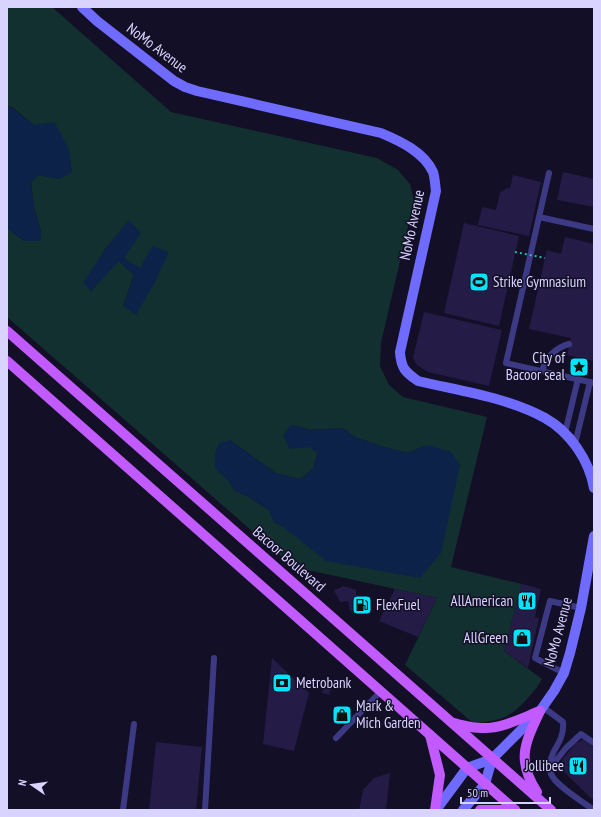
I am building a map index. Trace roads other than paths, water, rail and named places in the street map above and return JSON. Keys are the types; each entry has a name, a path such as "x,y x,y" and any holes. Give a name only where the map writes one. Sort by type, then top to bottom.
{"main road":[{"name":"Bacoor Boulevard","path":"7,330 551,810"},
{"path":"7,361 515,810"},
{"path":"453,723 482,728 492,727 506,724 542,709"},
{"path":"542,709 527,740 525,768 529,780 543,802"},
{"path":"430,735 440,775 436,810"},
{"path":"480,810 515,810"}],"street":[{"name":"NoMo Avenue","path":"82,7 96,21 174,81 185,87 196,91 381,133 404,143 422,157 433,173 436,191 400,352 400,363 406,373 418,382 512,404 546,418 566,433 575,444 583,457 594,488"},
{"name":"NoMo Avenue","path":"467,768 492,759 542,709 564,673 581,608 594,536"},
{"name":"NoMo Avenue","path":"463,810 485,784 492,759"},
{"path":"436,810 467,768"}],"lane":[{"path":"549,173 506,363 592,383 575,444"},
{"path":"539,217 594,230"},
{"path":"542,371 551,354 562,346 569,344"},
{"path":"566,433 578,380"},
{"path":"564,673 535,658 550,601 581,608"},
{"path":"205,810 214,658"},
{"path":"336,738 381,691"},
{"path":"542,709 562,722 563,728 562,736 550,759 551,775 571,794 594,810"},
{"path":"123,810 134,724"},
{"path":"550,768 566,748 581,734 594,743"}],"water":[{"path":"7,106 11,107 34,125 54,122 69,148 72,172 60,179 38,175 31,183 34,208 41,231 41,241 24,241 7,228"},
{"path":"129,220 141,233 124,258 140,268 152,246 169,252 155,282 136,315 123,306 134,275 119,261 91,291 83,283 106,248"},
{"path":"291,425 311,430 342,428 355,437 380,446 408,453 427,445 451,452 460,465 441,553 420,578 326,561 282,526 274,522 269,510 249,497 234,490 229,481 215,468 215,453 219,443 230,440 275,473 300,479 313,469 318,453 309,447 290,449 283,436"}],"place":[{"name":"Strike Gymnasium","path":"479,282"},
{"name":"City of Bacoor seal","path":"579,367"},
{"name":"AllAmerican","path":"527,601"},
{"name":"FlexFuel","path":"362,605"},
{"name":"AllGreen","path":"522,638"},
{"name":"Metrobank","path":"282,683"},
{"name":"Mark & Mich Garden","path":"342,715"},
{"name":"Jollibee","path":"578,766"}]}
